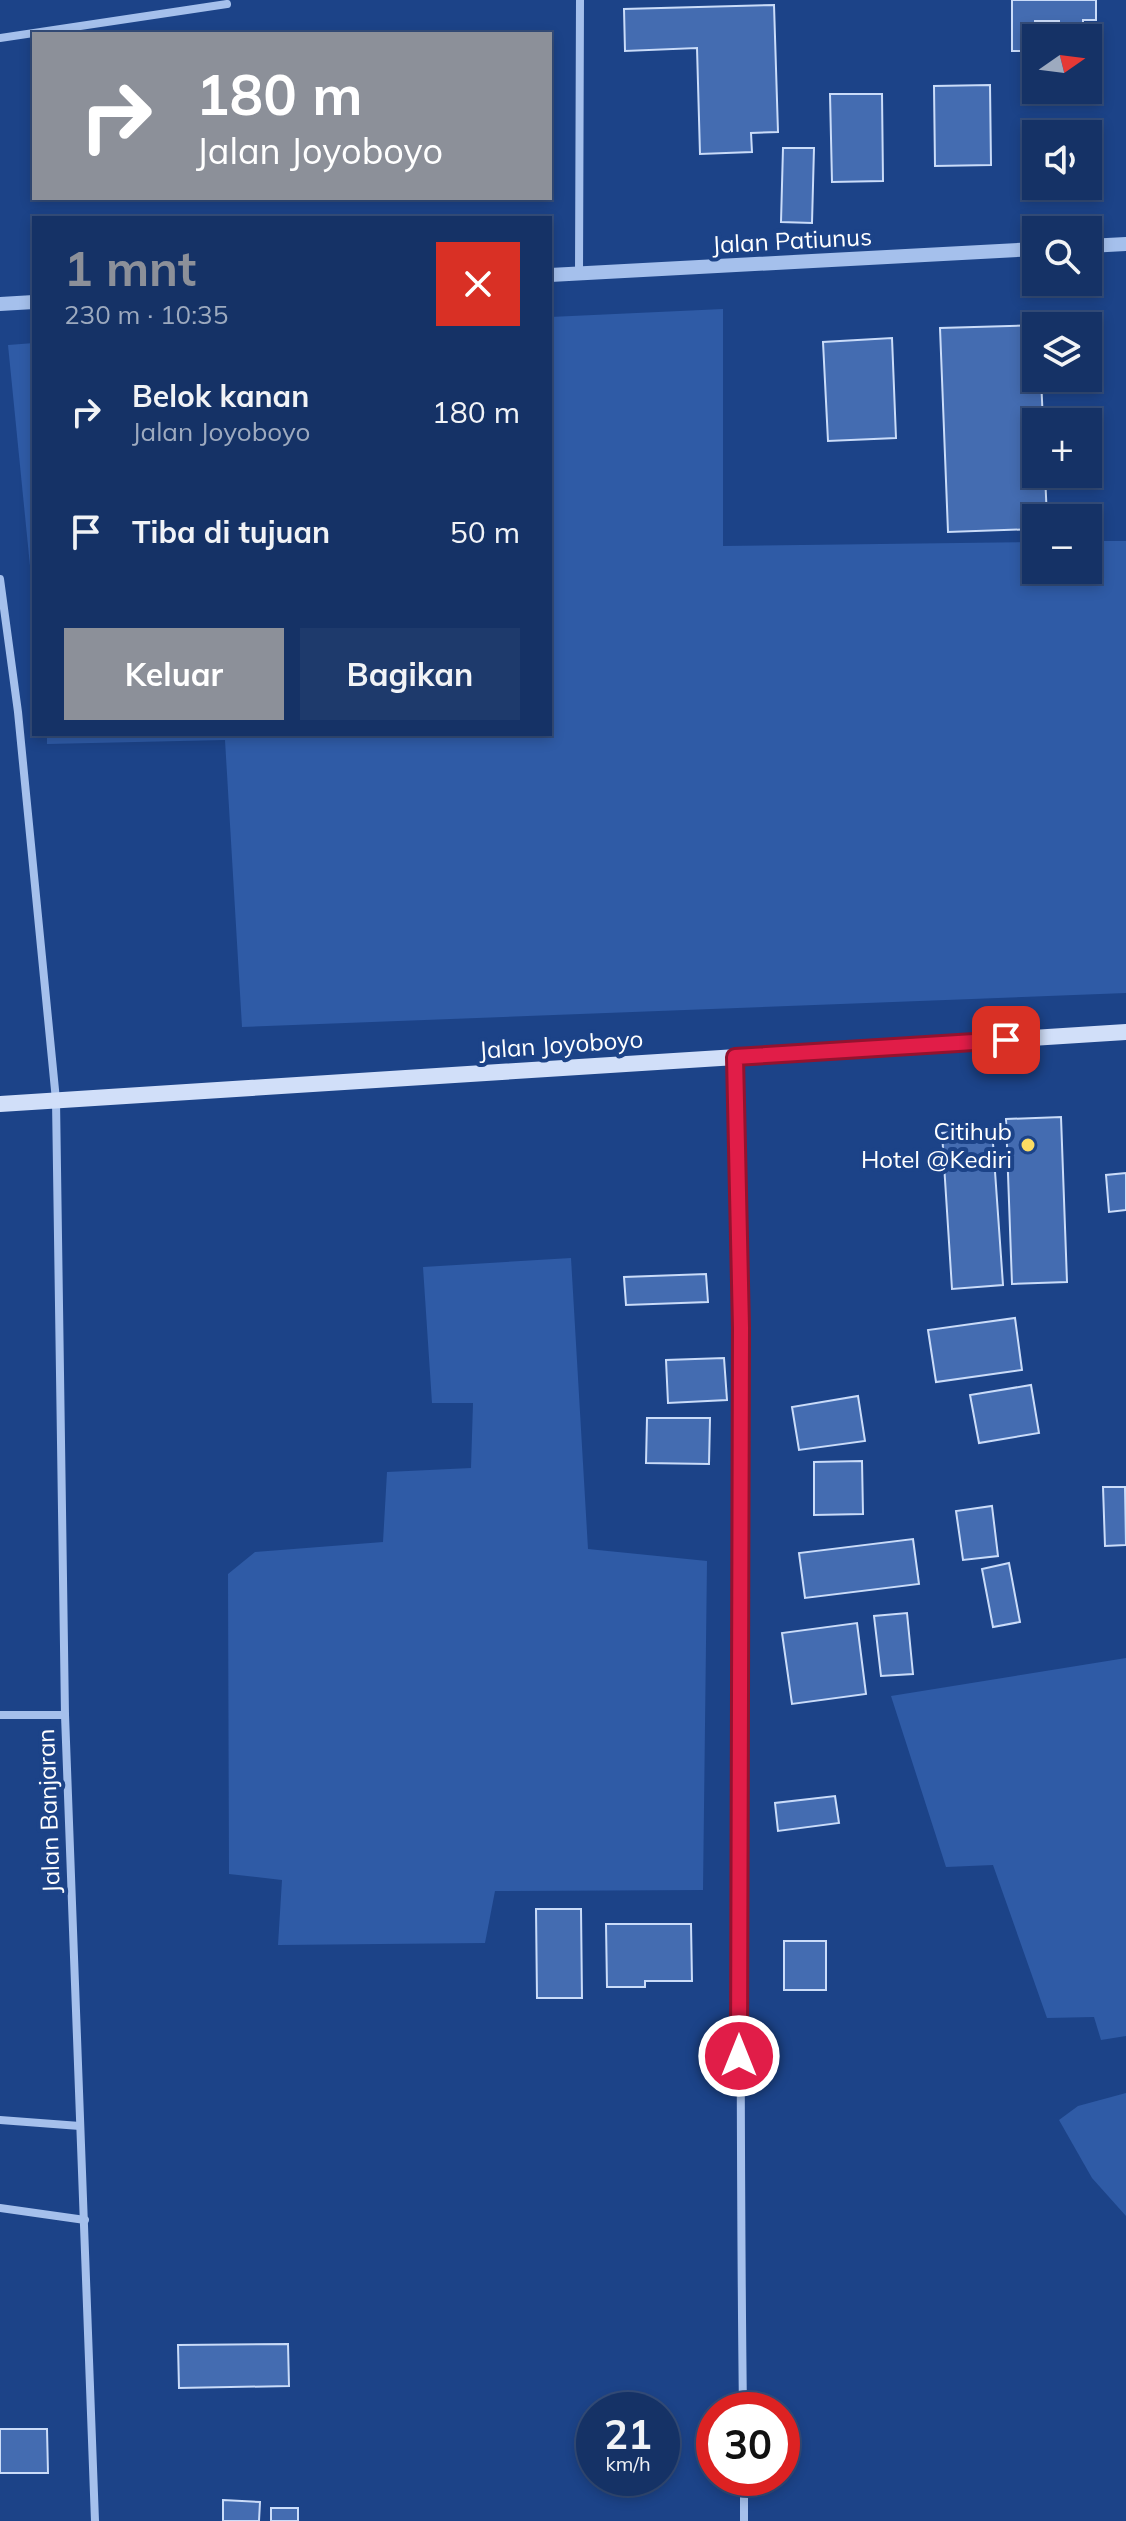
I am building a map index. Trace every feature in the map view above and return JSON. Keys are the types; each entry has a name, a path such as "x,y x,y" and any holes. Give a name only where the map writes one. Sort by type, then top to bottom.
{"main road":[{"name":"Jalan Joyoboyo","path":"0,1104 1126,1032"}],"street":[{"path":"579,274 580,0"},
{"path":"40,32 227,4"},
{"path":"0,38 32,33"},
{"path":"1102,245 1126,244"},
{"name":"Jalan Patiunus","path":"552,275 1022,250"},
{"path":"0,304 32,302"},
{"name":"Jalan Banjaran","path":"0,579 18,712 56,1100 65,1715 95,2521"},
{"path":"735,1057 741,1328 738,2088 743,2392"},
{"path":"0,1715 65,1715"},
{"path":"0,2120 80,2126"},
{"path":"0,2208 85,2220"},
{"path":"744,2496 744,2521"}],"shaded area":[{"path":"723,309 723,546 1022,542 1022,584 1102,584 1102,541 1126,541 1126,993 242,1027 225,740 47,744 47,736 552,736 552,317"},
{"path":"32,343 32,586 8,345"},
{"path":"571,1258 588,1549 707,1561 703,1890 495,1891 485,1943 278,1945 282,1880 229,1874 228,1574 255,1552 383,1542 387,1472 471,1468 473,1403 432,1403 423,1267"},
{"path":"1126,1658 1126,2036 1101,2040 1094,2017 1047,2018 993,1865 946,1867 891,1696"},
{"path":"1126,2093 1126,2216 1092,2178 1059,2120 1078,2106"}],"building":[{"path":"1012,0 1096,0 1096,20 1083,20 1083,24 1035,21 1035,24 1022,24 1022,51 1012,51"},
{"path":"774,5 778,132 751,133 752,152 700,154 697,48 625,51 624,9"},
{"path":"990,85 991,165 935,166 934,86"},
{"path":"830,94 882,94 883,181 832,182"},
{"path":"783,148 814,148 812,223 781,222"},
{"path":"1022,326 1022,392 1042,392 1042,408 1022,408 1022,488 1046,488 1046,504 1022,504 1022,529 948,532 940,328"},
{"path":"892,338 896,438 828,441 823,342"},
{"path":"1061,1117 1067,1282 1012,1284 1006,1119"},
{"path":"992,1129 1003,1285 952,1289 942,1133"},
{"path":"1126,1173 1126,1210 1109,1212 1106,1175"},
{"path":"706,1274 708,1302 626,1305 624,1277"},
{"path":"1015,1318 1022,1370 936,1382 928,1330"},
{"path":"724,1358 727,1400 668,1403 666,1360"},
{"path":"1031,1385 1039,1433 979,1443 970,1395"},
{"path":"858,1396 865,1441 799,1450 792,1407"},
{"path":"647,1418 710,1418 709,1464 646,1463"},
{"path":"862,1461 863,1514 814,1515 814,1462"},
{"path":"1103,1487 1125,1487 1126,1545 1105,1546"},
{"path":"992,1506 998,1556 963,1560 956,1511"},
{"path":"913,1539 919,1584 805,1598 799,1553"},
{"path":"1009,1563 1020,1622 993,1627 982,1569"},
{"path":"907,1613 913,1674 881,1676 874,1616"},
{"path":"857,1623 866,1694 792,1704 782,1633"},
{"path":"835,1796 839,1823 778,1831 775,1803"},
{"path":"536,1909 581,1909 582,1998 537,1998"},
{"path":"606,1924 691,1924 692,1981 645,1981 645,1987 607,1987"},
{"path":"784,1941 826,1941 826,1990 784,1990"},
{"path":"288,2344 289,2386 179,2388 178,2345"},
{"path":"0,2429 47,2429 48,2473 0,2473"},
{"path":"223,2500 260,2502 259,2521 223,2521"},
{"path":"271,2508 298,2508 298,2521 271,2521"}],"place":[{"name":"Citihub Hotel @Kediri","path":"1028,1145"}],"route":[{"path":"739,2056 741,1328 735,1057 1006,1040"}]}
